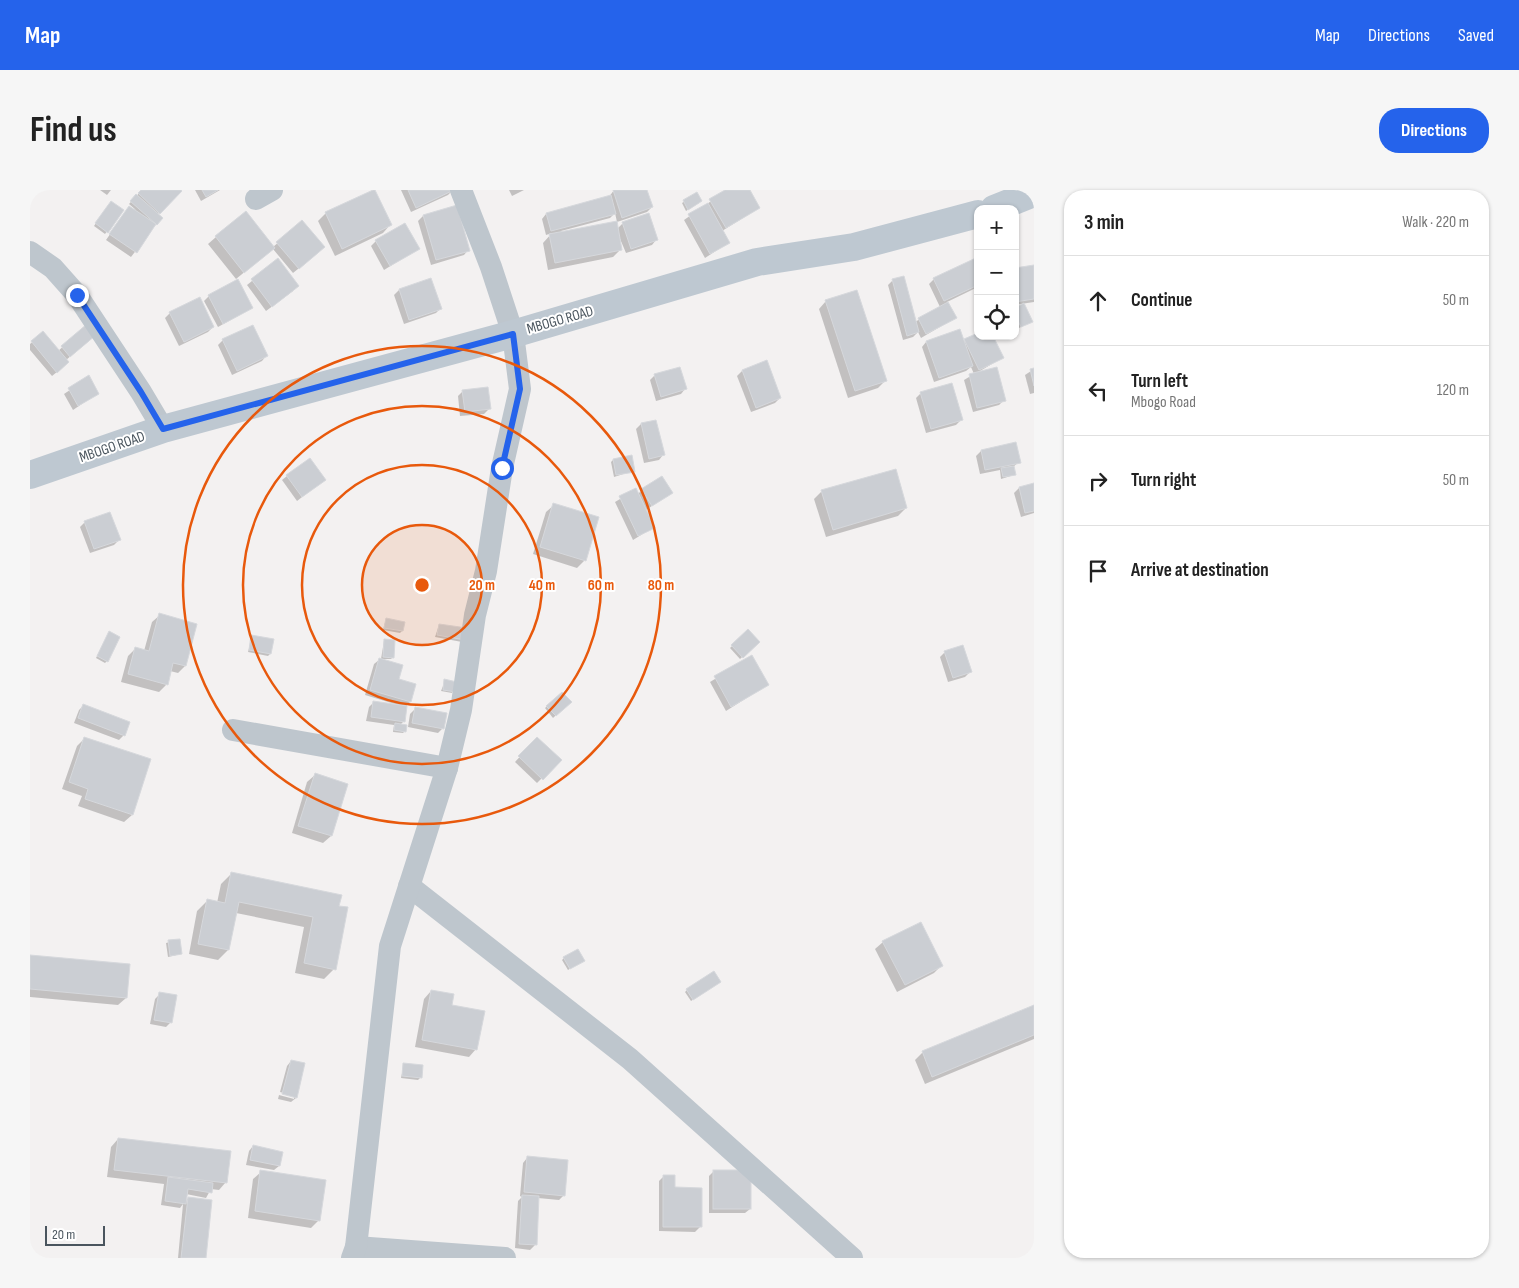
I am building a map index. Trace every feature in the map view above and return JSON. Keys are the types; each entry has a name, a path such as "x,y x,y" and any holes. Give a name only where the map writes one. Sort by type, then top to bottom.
{"main road":[{"path":"1004,205 1034,193"},
{"name":"MBOGO ROAD","path":"30,476 163,429 513,334 757,262 854,247 974,215"}],"street":[{"path":"461,190 491,267 513,334 520,389 502,468 486,571 474,615 460,710 447,768 390,946 354,1252 505,1258"},
{"path":"30,252 52,268 77,295 163,429"},
{"path":"233,730 447,768"},
{"path":"409,886 630,1059 852,1258"}],"building":[{"path":"141,190 182,191 160,214 138,193"},
{"path":"202,190 218,190 206,197"},
{"path":"375,190 392,225 342,249 325,212"},
{"path":"408,190 454,190 416,208"},
{"path":"613,190 647,190 653,207 622,218"},
{"path":"725,190 750,190 760,208 726,228 709,199"},
{"path":"697,192 702,201 688,210 683,200"},
{"path":"136,194 163,218 157,225 130,201"},
{"path":"611,195 616,214 551,231 546,213"},
{"path":"111,201 124,210 108,233 95,223"},
{"path":"708,203 730,243 710,254 688,214"},
{"path":"457,205 470,251 436,260 423,215"},
{"path":"129,206 156,224 137,253 109,234"},
{"path":"246,211 275,248 244,273 215,236"},
{"path":"649,213 658,240 631,249 622,222"},
{"path":"302,220 325,247 299,269 276,242"},
{"path":"617,221 622,250 555,263 549,234"},
{"path":"405,223 420,249 390,266 375,240"},
{"path":"278,258 299,286 272,307 251,279"},
{"path":"974,259 974,287 944,301 933,278"},
{"path":"1034,265 1034,299 1019,301 1019,267"},
{"path":"904,276 919,332 907,336 892,279"},
{"path":"431,278 442,309 409,320 399,289"},
{"path":"238,279 253,308 223,324 208,295"},
{"path":"857,290 887,381 855,391 825,300"},
{"path":"200,297 214,327 184,342 169,312"},
{"path":"948,302 957,318 926,334 918,318"},
{"path":"1024,303 1033,322 1021,327 1019,323 1019,306"},
{"path":"87,324 96,335 70,357 61,346"},
{"path":"253,325 268,356 237,371 222,339"},
{"path":"960,329 973,366 939,378 926,341"},
{"path":"43,331 69,362 57,373 31,341"},
{"path":"974,335 974,340 995,340 1004,358 979,370 964,339"},
{"path":"767,360 781,398 756,408 742,370"},
{"path":"680,367 687,389 661,397 654,374"},
{"path":"997,367 1006,401 977,408 969,374"},
{"path":"1034,368 1034,386 1030,369"},
{"path":"89,375 99,394 78,406 68,388"},
{"path":"952,383 963,420 931,429 920,392"},
{"path":"488,387 491,409 465,412 462,390"},
{"path":"656,420 665,455 649,459 641,423"},
{"path":"1016,442 1021,463 985,470 981,450"},
{"path":"632,455 635,472 616,475 613,459"},
{"path":"310,458 326,480 302,497 286,475"},
{"path":"1014,466 1016,475 1003,477 1001,468"},
{"path":"896,469 907,508 833,530 821,490"},
{"path":"662,476 673,493 652,506 641,489"},
{"path":"1034,483 1034,511 1025,513 1019,487"},
{"path":"636,488 655,528 638,536 619,496"},
{"path":"553,503 599,517 586,561 540,547"},
{"path":"110,512 121,540 94,549 84,521"},
{"path":"159,613 197,624 186,666 173,663 168,685 128,674 135,647 149,651"},
{"path":"386,618 405,622 403,631 384,628"},
{"path":"439,624 467,628 465,640 437,635"},
{"path":"748,629 760,642 743,658 731,645"},
{"path":"109,631 120,637 108,662 97,656"},
{"path":"251,635 274,639 271,654 249,650"},
{"path":"384,639 395,640 394,658 383,657"},
{"path":"963,645 972,672 953,678 944,651"},
{"path":"752,655 769,685 731,707 714,676"},
{"path":"379,658 403,665 399,679 416,684 411,702 370,690"},
{"path":"444,679 457,682 456,692 443,690"},
{"path":"562,692 572,702 556,716 546,706"},
{"path":"373,701 407,706 405,722 371,717"},
{"path":"83,704 130,722 125,736 78,718"},
{"path":"415,707 447,713 444,729 412,723"},
{"path":"395,723 407,725 406,732 394,730"},
{"path":"84,737 151,759 133,815 85,799 88,789 69,782"},
{"path":"537,737 562,760 543,780 518,756"},
{"path":"315,773 348,784 332,836 298,826"},
{"path":"231,872 342,895 339,906 348,907 336,970 304,963 313,917 239,902 229,950 198,944 207,899 225,903"},
{"path":"921,922 943,966 905,985 882,941"},
{"path":"180,939 182,954 170,956 168,940"},
{"path":"578,949 585,961 570,969 563,957"},
{"path":"30,955 130,964 127,998 30,989"},
{"path":"714,971 721,982 693,1000 686,989"},
{"path":"431,990 454,994 452,1005 485,1011 477,1050 422,1040"},
{"path":"159,992 177,995 172,1023 154,1020"},
{"path":"1034,1005 1034,1035 932,1077 922,1051"},
{"path":"291,1060 305,1063 297,1098 282,1094"},
{"path":"403,1063 423,1065 422,1078 402,1076"},
{"path":"118,1138 231,1151 227,1183 114,1170"},
{"path":"253,1145 283,1152 280,1166 250,1160"},
{"path":"527,1156 568,1160 565,1196 524,1192"},
{"path":"260,1170 326,1180 320,1221 255,1211"},
{"path":"713,1170 751,1170 751,1209 713,1209"},
{"path":"663,1175 675,1175 675,1187 702,1188 702,1227 663,1227"},
{"path":"168,1177 213,1183 212,1193 188,1189 186,1204 165,1201"},
{"path":"522,1195 539,1196 537,1245 519,1244"},
{"path":"188,1197 212,1200 206,1258 181,1258"}],"route":[{"path":"77,295 163,429 513,334 520,389 502,468"}]}
